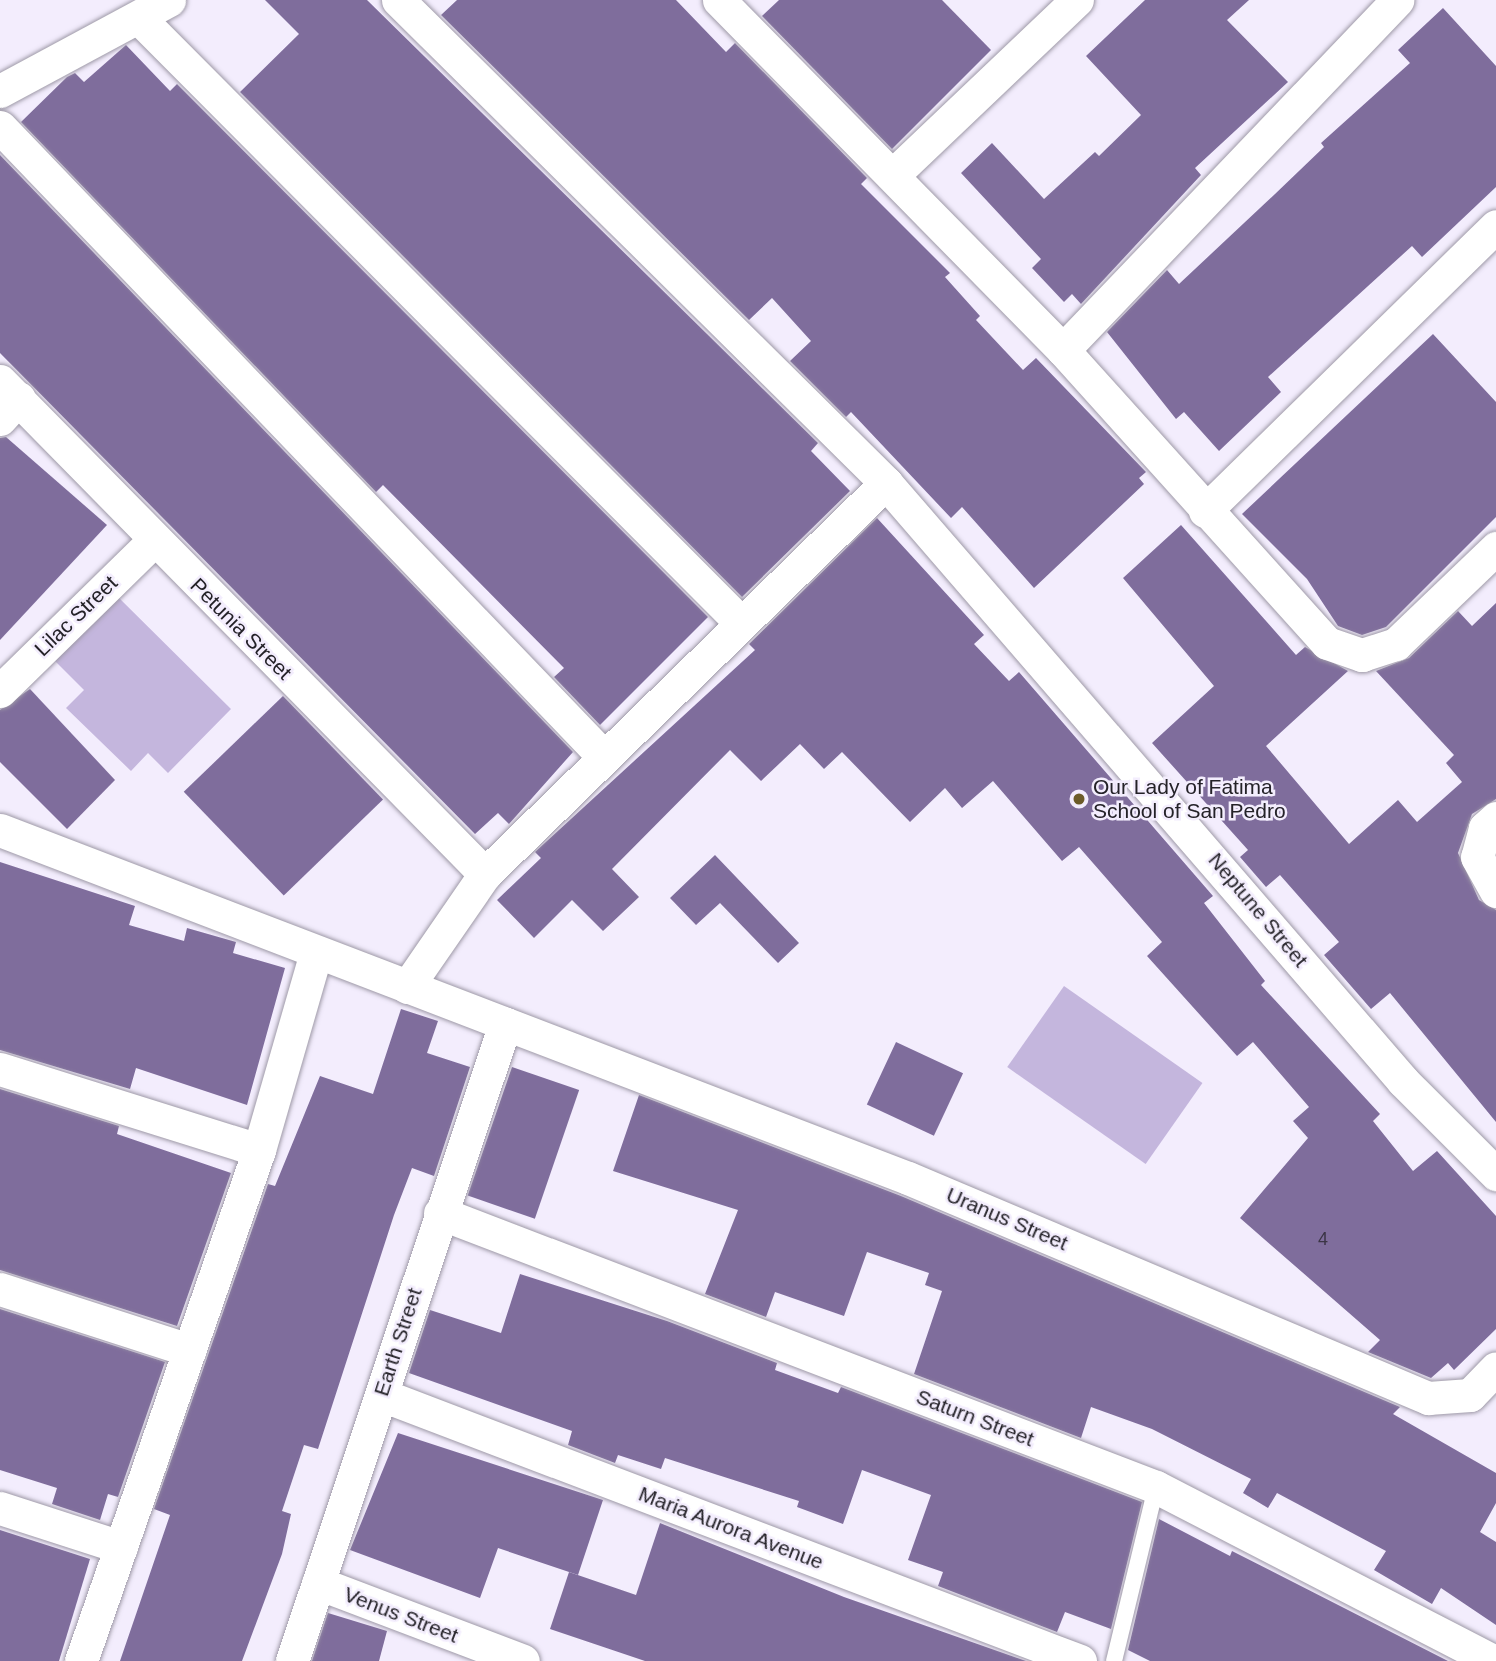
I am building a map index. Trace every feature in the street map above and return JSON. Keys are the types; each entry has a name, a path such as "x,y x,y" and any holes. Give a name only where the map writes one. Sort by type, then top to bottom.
{"street":[{"path":"0,91 169,0"},
{"name":"Neptune Street","path":"398,0 886,483 1403,1080 1496,1174"},
{"path":"719,0 1063,351 1327,643 1362,655 1395,644 1496,548"},
{"path":"893,175 1077,0"},
{"path":"1063,351 1398,0"},
{"path":"139,18 740,622"},
{"path":"0,127 602,755"},
{"path":"1205,511 1496,226"},
{"name":"Petunia Street","path":"6,400 153,541 485,874"},
{"path":"407,988 485,874 602,755 886,483"},
{"name":"Lilac Street","path":"0,691 153,541"},
{"path":"1496,818 1486,828 1477,857 1496,891"},
{"name":"Uranus Street","path":"0,830 908,1178 1428,1398 1470,1395 1496,1368"},
{"path":"81,1661 259,1150 316,952"},
{"name":"Earth Street","path":"292,1661 505,1024"},
{"path":"0,1069 259,1150"},
{"name":"Saturn Street","path":"440,1213 1156,1487 1493,1661"},
{"path":"0,1289 189,1350"},
{"name":"Maria Aurora Avenue","path":"382,1395 1080,1661"},
{"path":"0,1508 121,1548"},
{"name":"Venus Street","path":"318,1583 523,1661"}],"lane":[{"path":"1114,1661 1156,1487"}],"shaded area":[{"path":"116,595 231,709 168,773 148,753 131,771 66,708 84,690 53,659"},
{"path":"1064,986 1202,1083 1146,1164 1007,1067"}],"building":[{"path":"265,0 367,0 818,443 811,451 850,491 742,597 240,92 299,34"},
{"path":"457,0 676,0 726,52 735,43 867,178 861,184 950,273 945,277 980,316 976,320 1023,370 1036,358 1146,472 1139,478 1144,484 1034,588 962,507 951,518 851,412 846,417 790,361 811,341 772,298 749,320 441,15"},
{"path":"779,0 942,0 991,50 892,149 762,16"},
{"path":"1145,0 1249,0 1227,20 1288,82 1195,168 1201,175 1081,304 1072,294 1064,302 1032,268 1041,259 961,173 992,143 1044,199 1095,152 1099,156 1141,115 1086,56"},
{"path":"1443,8 1496,66 1496,187 1422,257 1412,246 1268,377 1281,392 1219,451 1184,412 1176,419 1107,332 1167,270 1179,284 1324,147 1321,143 1410,63 1398,50"},
{"path":"126,45 170,91 177,84 708,617 600,725 554,677 564,668 383,485 376,492 21,122 67,77 75,73 84,82"},
{"path":"0,155 573,752 509,824 498,813 475,834 0,353"},
{"path":"1433,334 1496,402 1496,517 1386,627 1362,635 1338,626 1307,579 1242,514"},
{"path":"6,437 107,525 0,640 0,438"},
{"path":"877,518 984,635 974,644 1009,681 1019,672 1213,896 1204,903 1265,981 1261,985 1380,1114 1373,1121 1413,1171 1437,1151 1496,1216 1496,1329 1454,1370 1448,1363 1431,1378 1368,1352 1380,1340 1240,1218 1308,1138 1293,1121 1309,1107 1253,1042 1237,1056 1147,956 1162,942 1079,847 1062,861 993,781 962,808 945,788 910,822 842,752 824,769 800,744 761,781 730,750 612,869 639,897 603,931 572,900 534,938 497,900 541,858 535,852 755,650 749,644"},
{"path":"1181,525 1296,655 1305,647 1348,671 1266,746 1349,844 1398,800 1417,822 1462,782 1446,763 1454,755 1376,671 1409,658 1458,611 1472,626 1496,603 1496,799 1472,814 1458,853 1479,900 1496,910 1496,1122 1390,993 1371,1009 1324,955 1339,942 1280,875 1266,887 1240,857 1248,850 1152,743 1214,686 1123,578"},
{"path":"30,689 115,780 67,829 0,762 0,710"},
{"path":"283,696 383,800 284,895 184,792"},
{"path":"715,855 799,943 778,963 720,903 696,925 670,898"},
{"path":"0,862 135,906 129,925 184,941 187,928 236,942 233,953 285,968 247,1105 136,1068 130,1089 0,1050"},
{"path":"401,1009 438,1021 427,1053 470,1067 434,1176 412,1168 394,1215 318,1449 304,1445 282,1511 291,1514 282,1554 242,1661 120,1661 170,1515 154,1509 268,1184 275,1186 320,1076 373,1094"},
{"path":"896,1042 963,1073 934,1136 867,1105"},
{"path":"512,1067 579,1090 535,1219 468,1196"},
{"path":"0,1089 119,1126 117,1134 231,1173 177,1326 0,1270"},
{"path":"639,1095 901,1196 1400,1407 1393,1414 1496,1473 1496,1503 1480,1532 1496,1542 1496,1625 1441,1588 1432,1604 1374,1570 1386,1551 1277,1493 1268,1508 1243,1493 1251,1479 1152,1429 1091,1407 1081,1438 914,1374 942,1291 925,1285 929,1273 867,1252 844,1316 775,1292 766,1317 705,1294 738,1210 613,1171"},
{"path":"520,1274 667,1321 777,1363 775,1370 838,1393 841,1387 1142,1502 1111,1629 1065,1612 1057,1632 938,1586 943,1572 908,1560 931,1495 862,1470 843,1524 797,1507 799,1501 665,1458 661,1469 618,1455 615,1463 568,1445 572,1431 409,1373 430,1310 501,1333"},
{"path":"0,1309 165,1362 118,1497 108,1494 100,1520 52,1504 57,1488 0,1470"},
{"path":"398,1433 603,1500 578,1575 498,1548 480,1598 350,1550"},
{"path":"1159,1519 1230,1556 1232,1551 1448,1661 1150,1661 1128,1650"},
{"path":"660,1523 844,1597 1026,1661 645,1661 550,1629 569,1572 636,1595"},
{"path":"0,1530 90,1559 59,1661 0,1661"},
{"path":"328,1613 387,1631 379,1661 312,1661"}],"place":[{"name":"Our Lady of Fatima School of San Pedro","path":"1079,799"}]}
